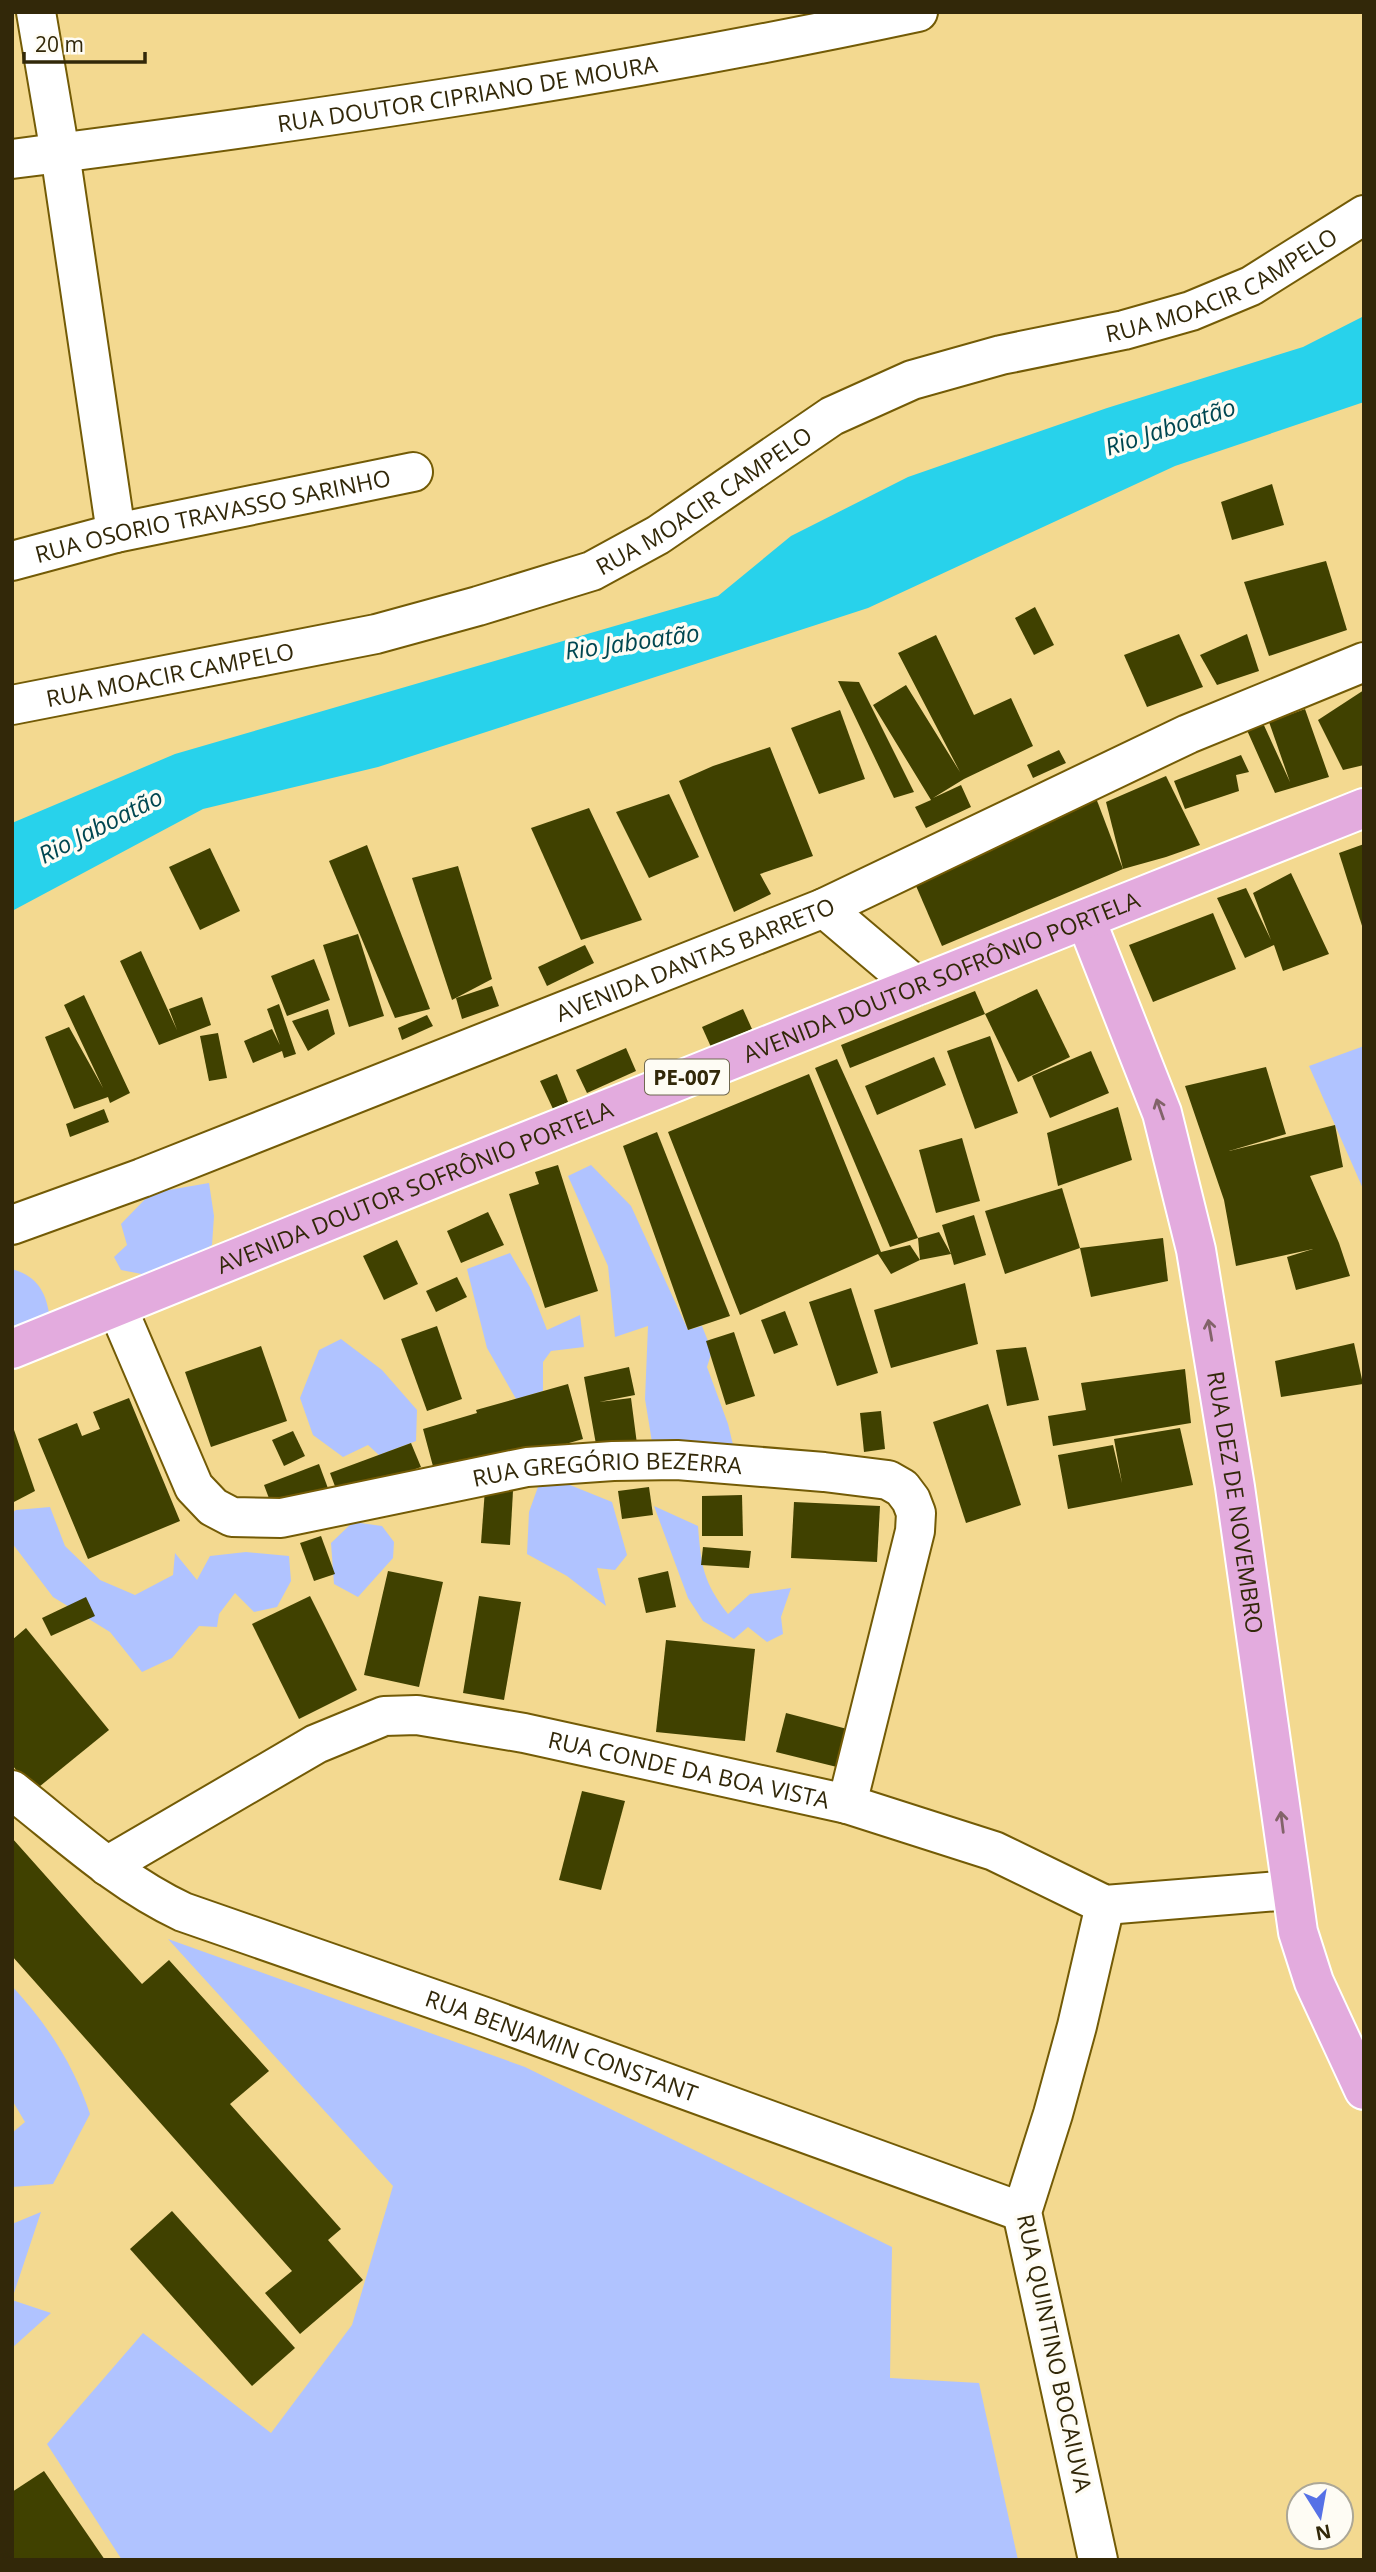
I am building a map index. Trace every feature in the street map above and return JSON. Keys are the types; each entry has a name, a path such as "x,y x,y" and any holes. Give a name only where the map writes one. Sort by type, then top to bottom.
{"main road":[{"name":"AVENIDA DOUTOR SOFRÔNIO PORTELA","path":"12,1349 1364,808"},
{"name":"RUA DEZ DE NOVEMBRO","path":"1086,920 1162,1112 1196,1250 1236,1486 1298,1931 1314,1982 1352,2038 1364,2090"}],"street":[{"path":"36,12 60,153 116,533"},
{"name":"RUA DOUTOR CIPRIANO DE MOURA","path":"12,159 479,93 823,33 918,12"},
{"name":"RUA MOACIR CAMPELO","path":"12,705 376,634 592,571 658,536 832,416 912,380 1001,355 1125,330 1191,312 1251,286 1364,215"},
{"name":"RUA OSORIO TRAVASSO SARINHO","path":"12,561 116,533 413,472"},
{"name":"AVENIDA DANTAS BARRETO","path":"12,1225 142,1178 824,908 1188,734 1364,662"},
{"path":"824,908 916,986"},
{"name":"RUA GREGÓRIO BEZERRA","path":"117,1307 194,1487 213,1507 232,1517 281,1518 527,1467 613,1461 677,1461 824,1472 888,1480 902,1488 916,1513 915,1531 847,1804"},
{"name":"RUA CONDE DA BOA VISTA","path":"107,1866 316,1744 384,1716 417,1715 524,1733 847,1804 994,1852 1105,1905"},
{"name":"RUA BENJAMIN CONSTANT","path":"12,1790 107,1866 153,1897 195,1916 485,2017 1022,2212"},
{"path":"1105,1905 1291,1890"},
{"name":"RUA QUINTINO BOCAIUVA","path":"1098,2560 1022,2212 1070,2051 1105,1905"}],"shaded area":[{"path":"1364,1046 1364,1191 1309,1066"},
{"path":"591,1165 631,1206 688,1330 702,1326 712,1351 707,1367 728,1424 735,1453 652,1442 645,1399 648,1326 615,1337 608,1266 568,1176"},
{"path":"209,1183 214,1216 212,1245 157,1277 121,1270 114,1257 127,1245 121,1224 151,1193"},
{"path":"510,1253 531,1289 547,1330 580,1315 584,1347 551,1351 543,1362 543,1391 516,1399 487,1348 467,1269"},
{"path":"12,1269 38,1285 45,1297 49,1313 12,1335"},
{"path":"341,1339 382,1370 417,1410 416,1441 379,1455 368,1445 343,1457 313,1435 300,1398 319,1350"},
{"path":"539,1484 570,1485 612,1502 627,1555 615,1570 597,1568 606,1606 567,1576 527,1554 529,1512"},
{"path":"654,1506 698,1526 700,1552 708,1582 728,1614 750,1594 791,1588 781,1617 783,1634 767,1642 748,1627 734,1639 703,1621 688,1598"},
{"path":"50,1507 65,1546 100,1580 135,1595 173,1575 175,1553 197,1580 210,1556 246,1552 289,1556 291,1581 277,1607 254,1612 235,1593 219,1614 217,1627 199,1626 172,1658 142,1672 110,1632 53,1597 12,1543 12,1513 16,1510"},
{"path":"353,1522 382,1526 394,1542 393,1558 358,1597 334,1584 331,1543"},
{"path":"168,1939 525,2067 892,2247 890,2378 979,2383 1018,2560 122,2560 47,2444 143,2333 271,2433 352,2325 393,2186"},
{"path":"12,1986 37,2015 68,2062 90,2114 53,2184 12,2187 12,2133 25,2122 12,2100"},
{"path":"41,2212 12,2299 12,2224"},
{"path":"12,2300 51,2313 12,2348"}],"water":[{"name":"Rio Jaboatão","path":"1364,316 1364,402 1175,466 868,608 378,767 203,809 12,911 12,823 175,754 718,596 791,536 908,477 1107,408 1303,347"}],"building":[{"path":"1272,484 1284,525 1232,540 1221,502"},
{"path":"1326,561 1347,630 1269,656 1244,582"},
{"path":"1035,607 1054,645 1034,655 1015,618"},
{"path":"1179,634 1203,687 1147,707 1124,655"},
{"path":"1247,634 1259,671 1217,685 1200,655"},
{"path":"936,635 974,715 1011,698 1033,746 964,779 933,798 961,785 971,807 926,828 915,807 931,800 873,705 906,685 960,772 898,653"},
{"path":"838,681 859,682 914,792 894,798"},
{"path":"1364,690 1364,765 1343,770 1318,720"},
{"path":"1305,709 1329,777 1275,793 1246,728 1262,721 1290,782 1269,722"},
{"path":"840,710 865,779 819,794 791,728"},
{"path":"770,747 813,856 760,874 771,894 734,912 679,781 713,766"},
{"path":"1059,750 1066,763 1033,778 1027,765"},
{"path":"1241,755 1249,772 1236,775 1239,791 1185,809 1174,781"},
{"path":"1166,776 1200,845 1123,869 1106,802"},
{"path":"669,794 699,857 649,878 616,812"},
{"path":"1096,798 1123,869 942,946 913,879"},
{"path":"589,808 642,920 581,940 531,828"},
{"path":"1364,844 1364,929 1363,929 1339,853"},
{"path":"367,845 430,1009 395,1018 329,861"},
{"path":"210,848 240,911 200,930 169,867"},
{"path":"458,866 492,979 452,1000 412,878"},
{"path":"1291,873 1329,954 1283,971 1274,945 1245,958 1217,898 1246,888 1271,940 1253,893"},
{"path":"1213,913 1236,969 1153,1002 1129,945"},
{"path":"358,934 384,1016 349,1027 323,945"},
{"path":"585,945 594,963 547,986 538,967"},
{"path":"141,951 177,1030 169,1009 202,997 211,1025 159,1045 120,961"},
{"path":"314,959 330,1000 287,1016 271,976"},
{"path":"492,986 499,1006 462,1019 456,998"},
{"path":"1037,989 1070,1057 1018,1082 985,1014"},
{"path":"975,991 985,1014 850,1068 841,1045"},
{"path":"84,995 130,1093 110,1103 108,1097 74,1109 45,1037 69,1027 103,1088 64,1005"},
{"path":"279,1004 296,1054 284,1058 282,1051 253,1063 244,1041 272,1029 280,1045 267,1009"},
{"path":"328,1009 335,1034 308,1051 292,1021"},
{"path":"743,1009 752,1029 711,1047 702,1027"},
{"path":"427,1015 433,1026 402,1040 398,1028"},
{"path":"218,1033 227,1078 209,1081 200,1036"},
{"path":"990,1036 1018,1113 975,1129 947,1051"},
{"path":"626,1048 636,1071 587,1093 576,1070"},
{"path":"1091,1051 1109,1093 1050,1118 1032,1076"},
{"path":"934,1057 946,1085 877,1115 865,1086"},
{"path":"837,1059 918,1238 890,1247 815,1068"},
{"path":"1266,1067 1286,1134 1229,1151 1335,1125 1343,1167 1310,1176 1350,1276 1296,1290 1287,1257 1313,1249 1236,1266 1224,1200 1185,1086"},
{"path":"557,1074 568,1102 553,1109 540,1081"},
{"path":"809,1074 881,1252 910,1245 920,1260 891,1274 878,1254 740,1315 668,1132"},
{"path":"1118,1107 1132,1160 1058,1186 1047,1133"},
{"path":"104,1109 109,1122 70,1137 66,1124"},
{"path":"657,1132 730,1316 688,1330 623,1146"},
{"path":"962,1138 980,1201 936,1213 919,1150"},
{"path":"558,1165 598,1291 545,1308 509,1194 539,1184 535,1172"},
{"path":"1062,1188 1080,1248 1005,1274 985,1211"},
{"path":"488,1212 504,1245 461,1263 447,1231"},
{"path":"974,1215 986,1255 954,1265 942,1225"},
{"path":"939,1232 951,1254 920,1260 918,1238"},
{"path":"1163,1238 1168,1281 1091,1297 1080,1248"},
{"path":"397,1240 418,1284 384,1300 363,1256"},
{"path":"457,1277 467,1297 436,1312 426,1291"},
{"path":"965,1283 978,1344 891,1368 874,1310"},
{"path":"851,1288 878,1373 837,1386 809,1302"},
{"path":"785,1311 798,1345 774,1354 761,1320"},
{"path":"437,1326 462,1399 427,1411 401,1339"},
{"path":"734,1332 755,1396 726,1405 706,1341"},
{"path":"1354,1343 1363,1384 1281,1397 1275,1361"},
{"path":"261,1346 287,1421 211,1447 185,1372"},
{"path":"1026,1347 1039,1400 1007,1406 996,1350"},
{"path":"629,1367 635,1395 599,1402 631,1398 637,1444 597,1450 584,1377"},
{"path":"1185,1369 1191,1423 1053,1446 1048,1416 1086,1410 1081,1383"},
{"path":"568,1384 583,1439 492,1465 489,1455 434,1470 423,1429 477,1413 476,1410"},
{"path":"129,1398 180,1521 88,1559 38,1439 77,1423 82,1436 100,1429 93,1412"},
{"path":"988,1404 1021,1505 966,1523 933,1422"},
{"path":"881,1411 885,1449 864,1452 860,1413"},
{"path":"12,1428 35,1491 12,1503"},
{"path":"1180,1428 1193,1485 1068,1509 1058,1455 1113,1445 1122,1483 1114,1439"},
{"path":"293,1431 305,1456 284,1466 272,1440"},
{"path":"411,1443 421,1467 339,1497 330,1473"},
{"path":"319,1464 329,1491 270,1501 264,1485"},
{"path":"649,1487 653,1515 622,1519 618,1491"},
{"path":"485,1489 513,1491 510,1545 481,1543"},
{"path":"742,1495 743,1536 702,1536 702,1496"},
{"path":"794,1502 880,1506 877,1562 791,1558"},
{"path":"321,1536 335,1574 314,1581 300,1543"},
{"path":"703,1547 751,1551 749,1568 701,1565"},
{"path":"388,1571 443,1582 419,1687 364,1675"},
{"path":"668,1571 676,1607 646,1613 638,1578"},
{"path":"310,1596 357,1690 299,1719 252,1624"},
{"path":"479,1596 521,1602 504,1700 463,1693"},
{"path":"86,1597 95,1616 51,1636 42,1618"},
{"path":"26,1628 109,1730 34,1791 12,1765 12,1640"},
{"path":"666,1640 755,1649 745,1741 656,1732"},
{"path":"786,1713 851,1730 841,1768 776,1752"},
{"path":"582,1791 625,1801 601,1890 559,1880"},
{"path":"12,1838 142,1984 169,1960 269,2071 230,2104 341,2229 328,2240 363,2280 300,2334 265,2293 292,2271 12,1956"},
{"path":"172,2211 295,2348 252,2386 130,2249"},
{"path":"44,2471 105,2560 12,2560 12,2492"}]}
